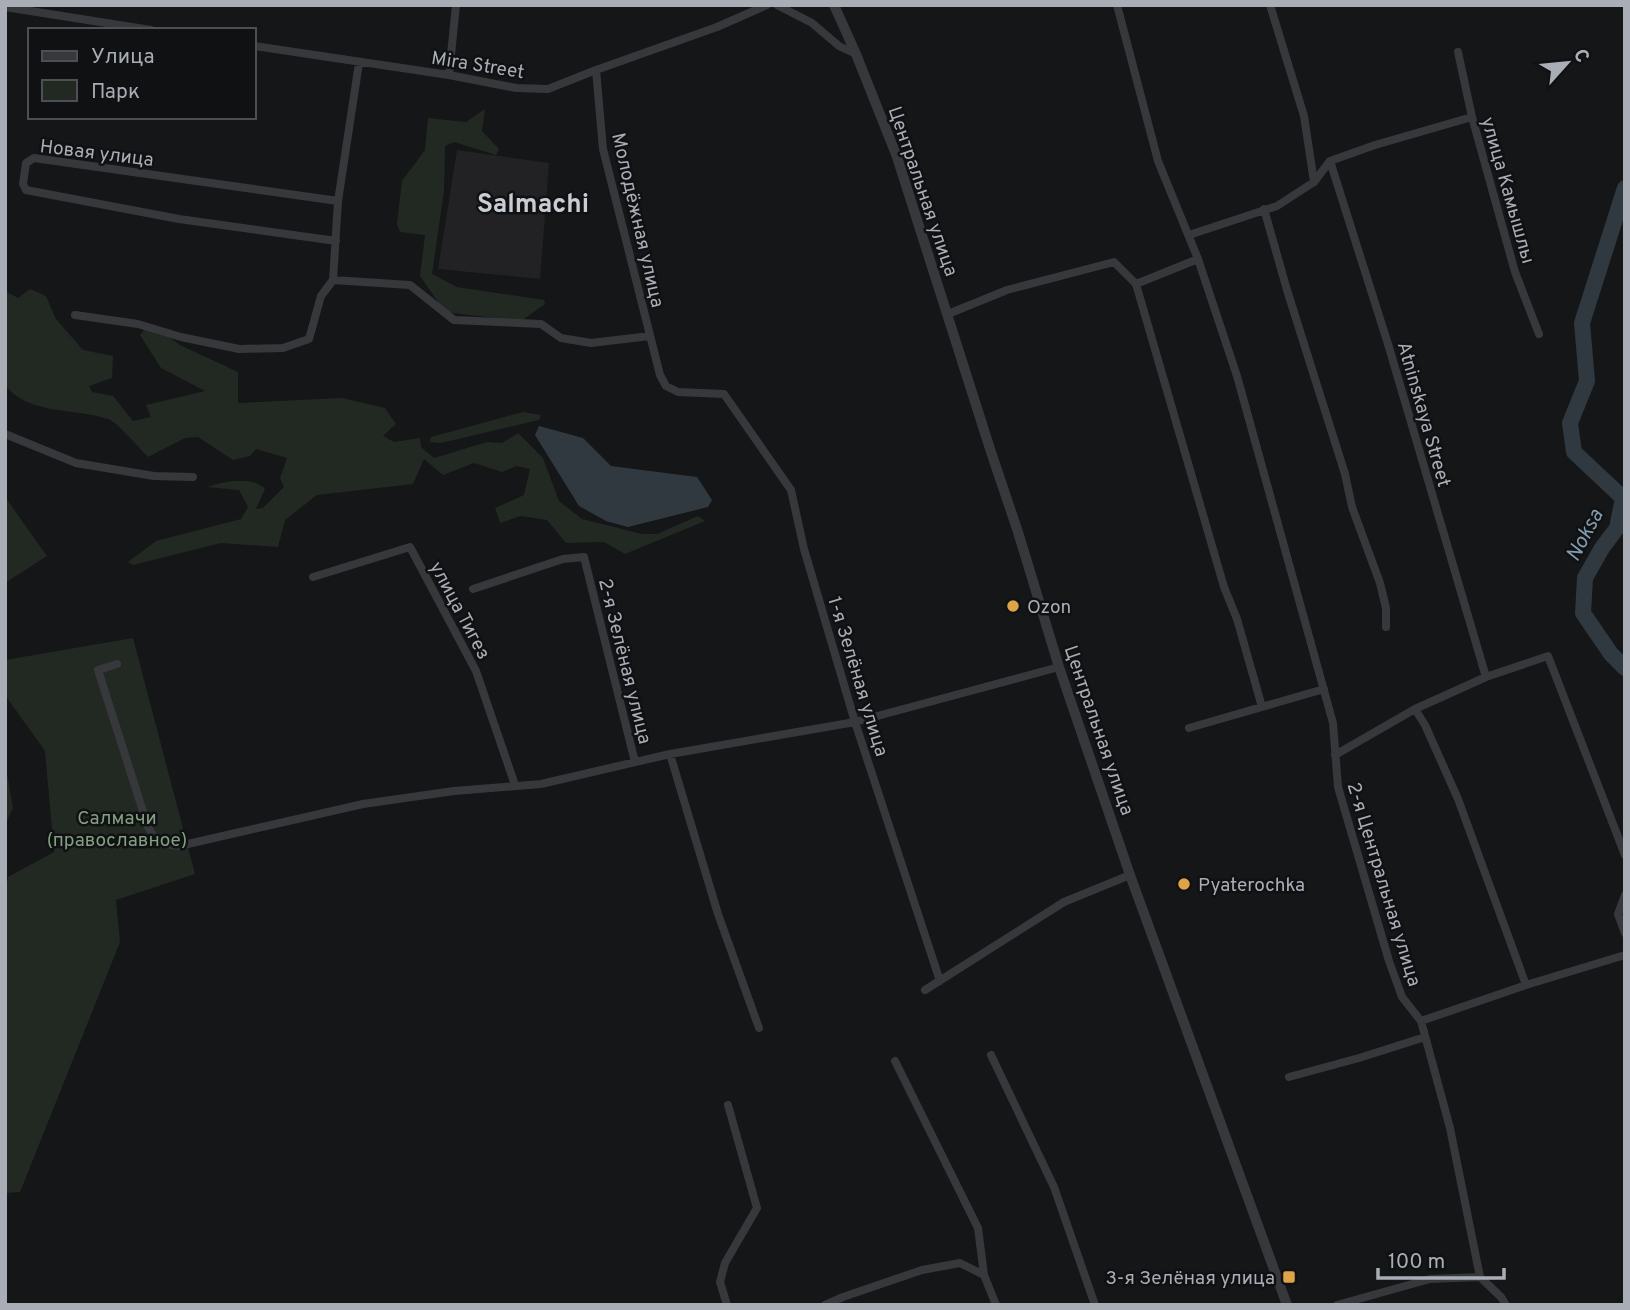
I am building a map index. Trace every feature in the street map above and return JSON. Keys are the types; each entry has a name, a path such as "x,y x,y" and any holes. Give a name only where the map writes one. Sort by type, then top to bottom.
{"street":[{"path":"449,75 456,5"},
{"name":"Mira Street","path":"256,46 449,75 516,88 548,89 717,27 767,5"},
{"path":"777,5 812,23 839,46 856,54"},
{"name":"Центральная улица","path":"834,5 897,156 1059,667 1130,875 1287,1305"},
{"name":"2-я Центральная улица","path":"1117,5 1158,161 1198,259 1237,376 1333,723 1338,787 1382,942 1402,997 1421,1021 1450,1128 1480,1277"},
{"path":"1270,5 1304,116 1314,182"},
{"path":"5,7 139,28"},
{"name":"улица Камышлы","path":"1458,52 1472,117 1515,272 1539,334"},
{"path":"75,315 138,324 181,337 239,349 283,348 309,339 321,296 334,280 338,201 359,62"},
{"name":"Молодёжная улица","path":"596,70 603,149 660,375 666,386 678,392 724,394"},
{"path":"1189,235 1277,206 1314,182 1330,161 1472,117"},
{"name":"Новая улица","path":"336,241 179,219 26,190 23,184 26,163 34,158 338,201"},
{"name":"Atninskaya Street","path":"1330,161 1388,344 1486,677"},
{"path":"1264,209 1345,474 1352,507 1380,583 1386,608 1386,627"},
{"path":"1136,284 1198,259"},
{"path":"948,314 1007,290 1114,261 1136,284 1220,574 1237,619 1262,707"},
{"name":"Молодёжная улица","path":"334,280 410,285 454,320 541,324 561,338 591,343 650,336"},
{"name":"1-я Зелёная улица","path":"724,394 791,490 804,549 855,722 940,981"},
{"path":"5,434 76,463 154,476 193,477"},
{"name":"улица Тигез","path":"313,577 410,547 476,671 515,785"},
{"name":"2-я Зелёная улица","path":"473,589 563,559 584,557 635,762"},
{"path":"1335,755 1415,709 1486,677 1548,656 1625,855"},
{"path":"117,664 98,670 148,827 158,843 179,846 363,804 454,791 541,783 670,754 855,722 1059,667"},
{"path":"1189,728 1324,689"},
{"path":"1415,709 1425,725 1458,799 1526,985"},
{"name":"2-я Зелёная улица","path":"670,754 718,914 760,1028"},
{"path":"925,990 1064,902 1130,875"},
{"path":"1625,895 1618,914 1625,933"},
{"path":"1421,1021 1625,955"},
{"path":"1289,1077 1425,1037"},
{"path":"991,1055 1054,1187 1095,1305"},
{"path":"895,1061 978,1228 984,1275 996,1305"},
{"path":"727,1305 720,1282 725,1263 757,1208 728,1105"},
{"path":"825,1305 922,1270 960,1263 984,1275"},
{"path":"1338,1305 1430,1279 1480,1277 1506,1305"}],"shaded area":[{"path":"457,150 549,163 540,279 438,269"},
{"path":"539,426 583,438 611,466 697,477 712,500 708,507 628,527 606,521 579,506 535,435"}],"green space":[{"path":"485,109 482,131 499,149 496,155 454,142 445,146 444,191 432,274 457,287 544,300 545,304 521,321 445,312 420,276 425,235 400,232 397,224 402,181 425,150 428,118 466,122"},
{"path":"30,289 46,296 56,319 83,350 113,356 112,378 89,386 92,392 113,396 133,421 151,417 146,405 205,391 161,368 140,335 147,327 156,327 180,345 238,372 238,403 342,398 385,408 396,424 383,436 394,442 420,438 421,447 434,458 487,442 502,443 518,433 543,458 559,501 582,519 642,534 657,534 698,516 705,521 625,554 604,542 566,543 547,520 521,516 500,523 495,508 524,495 530,469 516,466 502,472 474,463 443,475 424,459 413,484 317,495 285,520 278,547 221,543 133,565 128,562 156,541 241,519 248,507 239,490 207,487 229,482 252,482 265,489 256,509 263,508 284,487 280,478 287,458 256,449 250,456 233,460 198,437 185,438 148,457 108,419 39,406 14,395 5,385 5,291 18,298"},
{"path":"523,412 541,415 539,420 441,443 430,442 431,437"},
{"path":"5,497 47,556 5,583"},
{"name":"Салмачи (православное)","path":"133,638 195,874 116,900 120,942 20,1192 5,1193 5,896 8,877 54,852 45,751 5,695 5,660"},
{"path":"5,762 13,808 5,825"}],"waterway":[{"name":"Noksa","path":"1625,188 1582,323 1587,381 1570,423 1574,452 1623,498 1617,528 1585,578 1583,613 1611,654 1625,668"}],"place":[{"name":"Ozon","path":"1013,606"},
{"name":"Pyaterochka","path":"1184,884"},
{"name":"3-я Зелёная улица","path":"1289,1277"}],"district":[{"name":"Salmachi","path":"533,203"}]}
